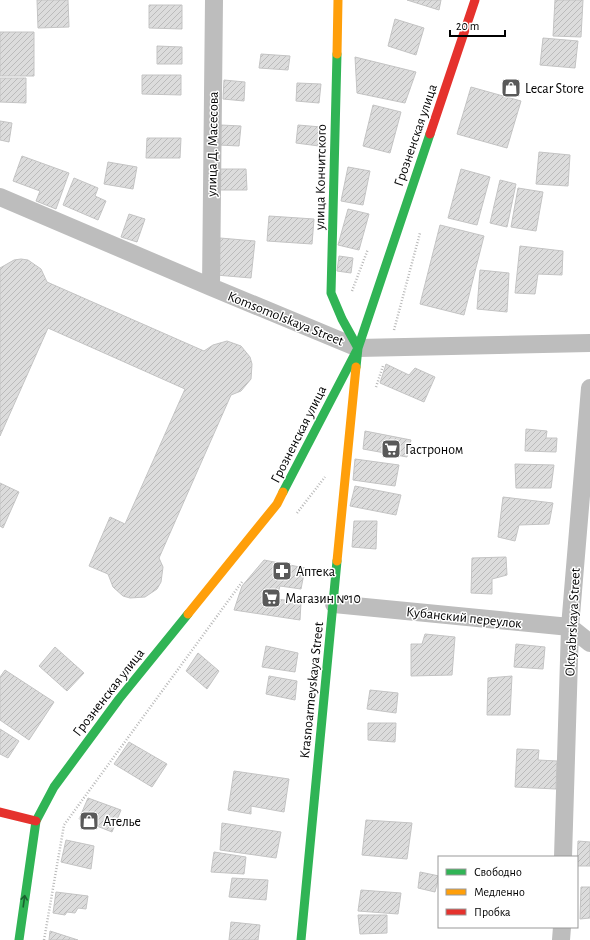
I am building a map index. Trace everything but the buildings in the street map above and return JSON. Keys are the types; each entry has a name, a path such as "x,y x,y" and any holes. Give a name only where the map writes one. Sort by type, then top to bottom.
{"main road":[{"name":"улица Кончитского","path":"338,0 331,292 342,319 358,348"},
{"name":"Грозненская улица","path":"19,940 36,821 54,787 119,699 277,504 358,348 475,0"},
{"name":"Krasnoarmeyskaya Street","path":"300,940 358,348"},
{"path":"0,812 36,821"}],"street":[{"name":"улица Д. Масесова","path":"211,287 214,0"},
{"name":"Komsomolskaya Street","path":"0,197 358,348 590,343"},
{"name":"Oktyabrskaya Street","path":"564,856 570,627 590,388"},
{"name":"Кубанский переулок","path":"334,604 570,627"},
{"path":"570,627 590,643"},
{"path":"561,940 562,928"}],"path":[{"path":"292,519 330,471"},
{"path":"44,940 64,825 242,581"}],"traffic: fast":[{"path":"337,54 331,293 342,319 358,348 356,367"},
{"path":"283,492 358,348 430,134"},
{"path":"301,940 337,561"},
{"path":"19,940 36,821 54,787 119,699 188,614"}],"traffic: slow":[{"path":"337,54 338,0"},
{"path":"337,561 356,367"},
{"path":"188,614 277,504 283,492"}],"traffic: jam":[{"path":"430,134 475,0"},
{"path":"0,812 36,821"}],"place":[{"name":"Lecar Store","path":"511,88"},
{"name":"Гастроном","path":"391,449"},
{"name":"Аптека","path":"282,571"},
{"name":"Магазин №10","path":"271,598"},
{"name":"Ателье","path":"89,821"}]}
